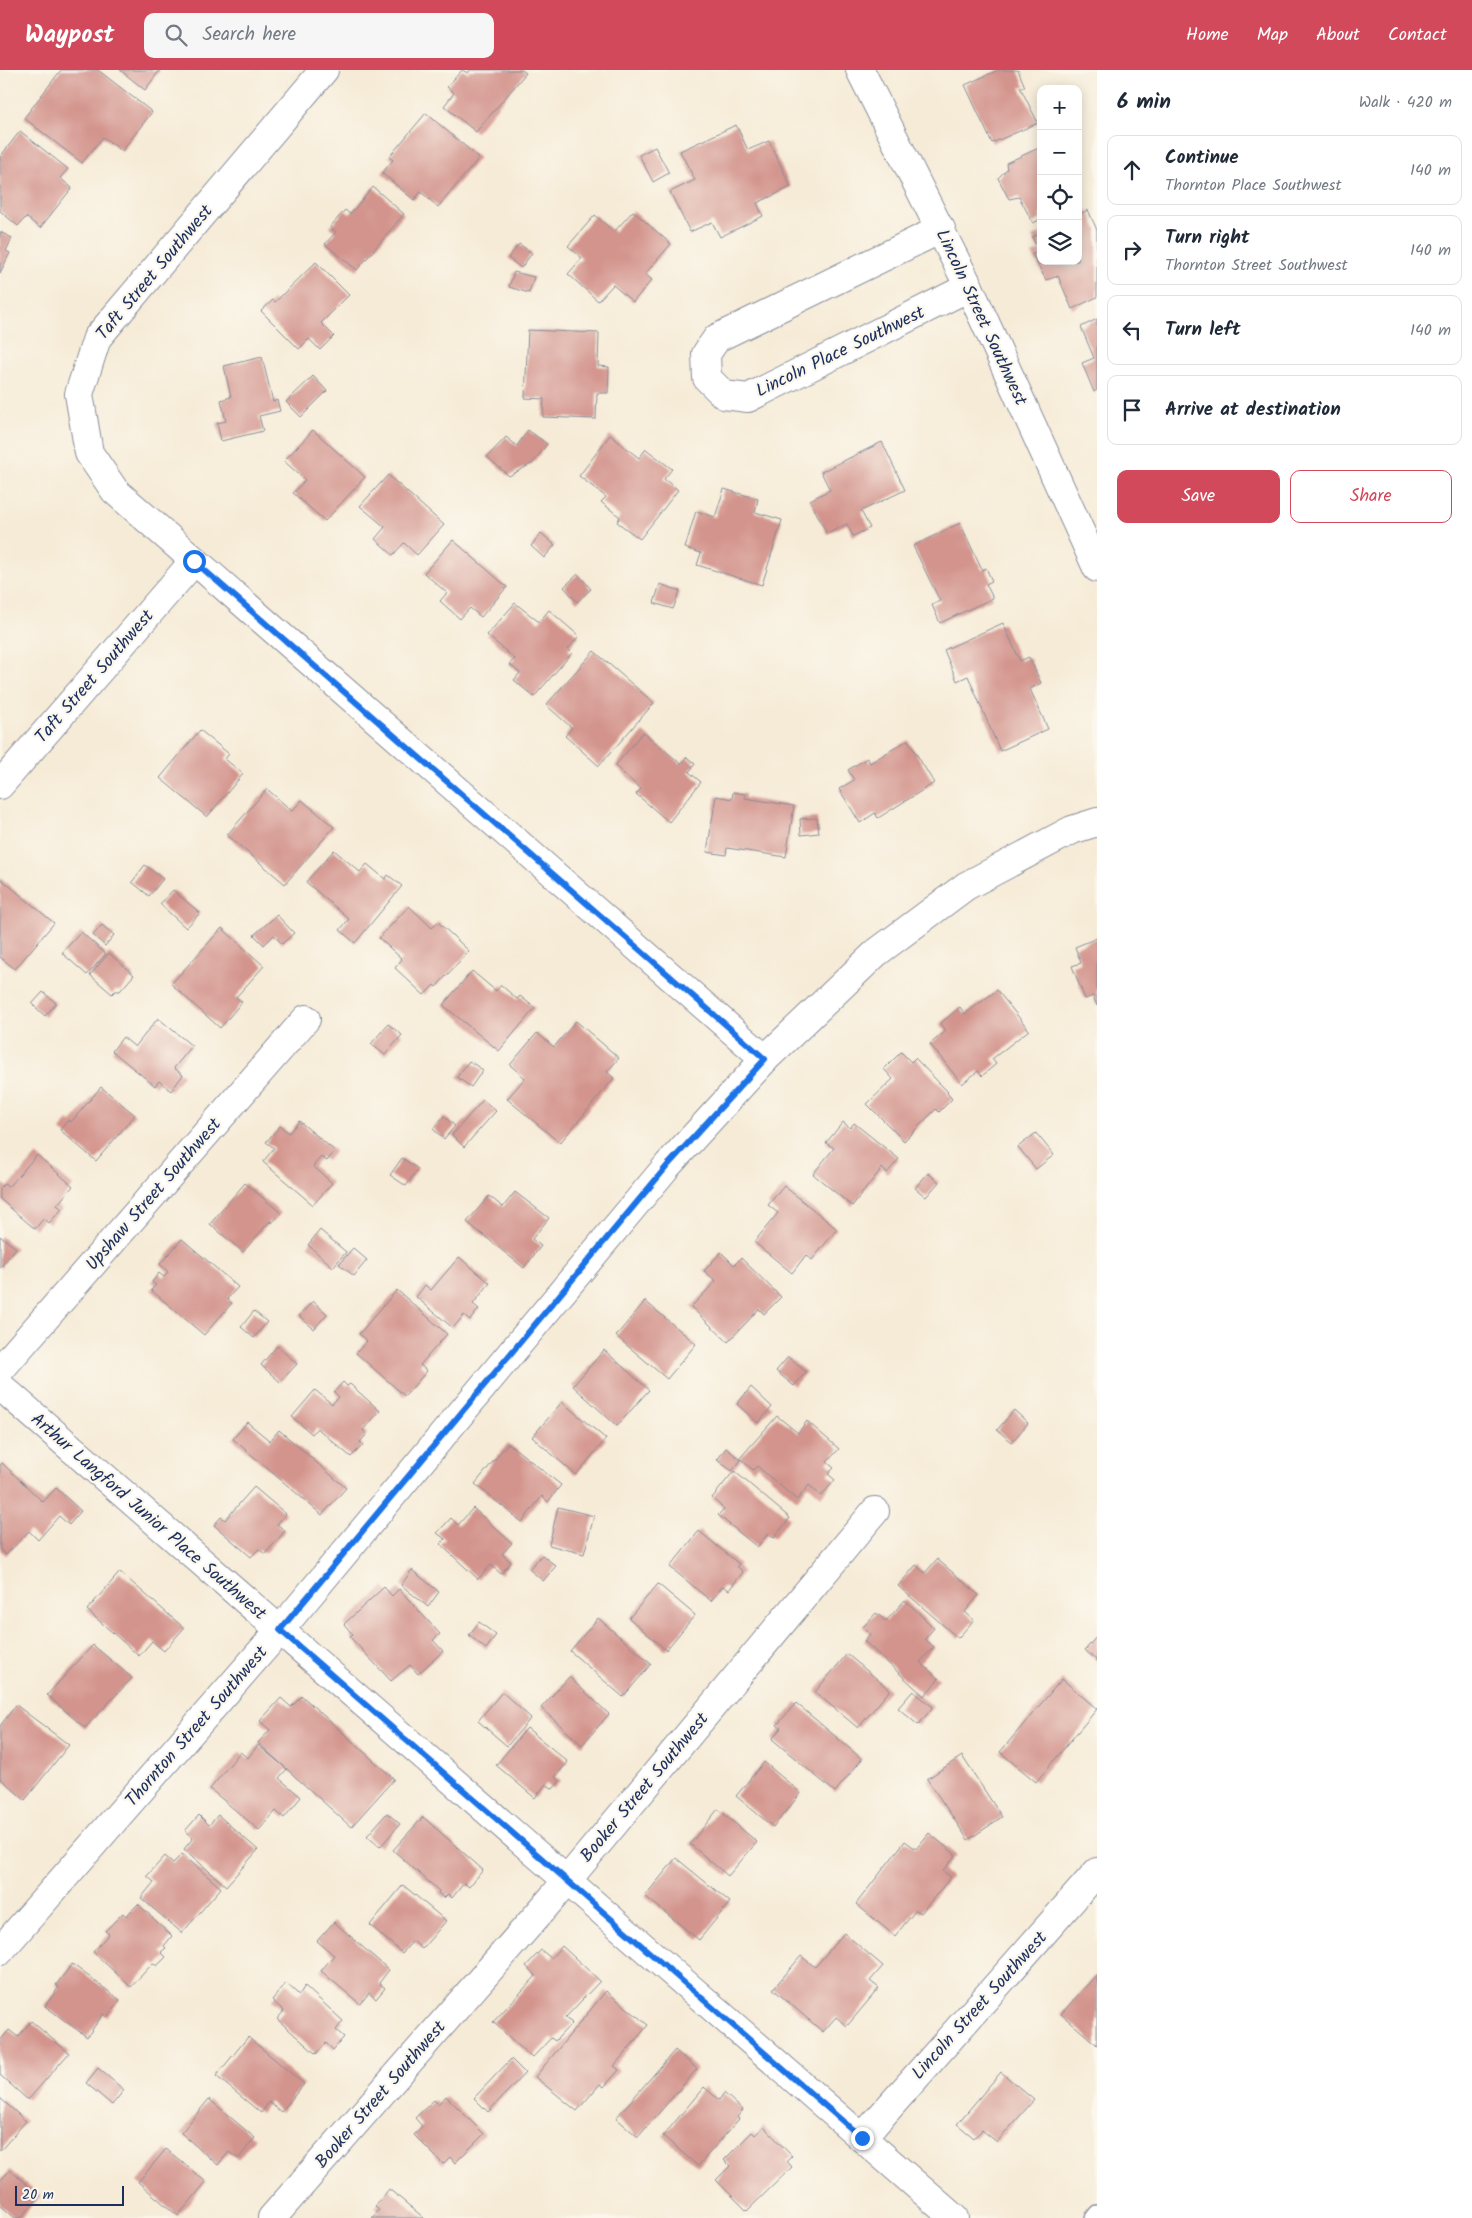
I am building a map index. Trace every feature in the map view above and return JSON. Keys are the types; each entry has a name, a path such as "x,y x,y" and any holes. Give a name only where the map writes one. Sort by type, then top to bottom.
{"street":[{"name":"Taft Street Southwest","path":"0,785 194,561 115,491 89,453 79,394 97,338 324,70"},
{"name":"Lincoln Street Southwest","path":"860,70 970,287 1097,568"},
{"name":"Lincoln Place Southwest","path":"941,229 717,338 706,354 707,378 724,395 748,398 970,287"},
{"path":"194,561 765,1059"},
{"name":"Thornton Street Southwest","path":"0,1951 280,1630 668,1165 765,1059 876,953 966,886 1072,830 1097,822"},
{"name":"Upshaw Street Southwest","path":"0,1370 306,1019"},
{"name":"Arthur Langford Junior Place Southwest","path":"0,1386 954,2218"},
{"name":"Booker Street Southwest","path":"272,2218 567,1880 875,1511"},
{"name":"Lincoln Street Southwest","path":"862,2138 1097,1872"}],"lane":[{"path":"1093,2218 1097,2213"}],"building":[{"path":"61,70 98,70 152,112 122,151 103,137 82,163 24,118"},
{"path":"120,70 160,70 145,90"},
{"path":"462,70 468,73 470,70 522,70 526,73 476,132 444,106 454,93 447,87"},
{"path":"998,70 1018,70 1025,87 1020,87 1037,123 992,143 965,85"},
{"path":"426,113 479,158 438,207 421,192 414,200 382,173 393,160 389,157"},
{"path":"736,125 748,150 769,141 791,187 757,203 763,216 720,237 712,222 690,232 670,192 695,180 680,151"},
{"path":"20,131 68,169 60,178 72,188 40,228 26,217 18,226 0,211 0,157"},
{"path":"655,147 669,173 653,182 639,155"},
{"path":"1037,149 1037,221 1033,223 1019,197 1009,199 998,178 1007,169 1006,163"},
{"path":"373,187 404,214 357,270 325,244 336,232 330,227 345,210 350,214"},
{"path":"1088,210 1097,230 1097,297 1072,309 1058,276 1046,280 1038,265 1082,265 1082,213"},
{"path":"633,211 671,244 645,274 652,280 633,302 613,285 598,301 568,274 582,258 568,246 595,215 614,232"},
{"path":"0,232 12,238 6,251 10,253 0,273"},
{"path":"1037,235 1037,247 1032,237"},
{"path":"519,244 532,253 521,268 508,258"},
{"path":"1037,252 1037,263 1032,254"},
{"path":"316,262 349,295 321,323 334,336 320,350 309,339 299,349 261,311 273,300 275,302"},
{"path":"514,272 534,277 529,293 509,287"},
{"path":"1097,319 1097,390 1094,392 1082,363 1094,358 1081,327"},
{"path":"528,330 599,333 598,366 609,367 608,393 597,393 596,419 543,417 544,399 525,398"},
{"path":"262,357 273,402 277,400 280,411 259,416 263,431 221,441 217,423 226,421 221,400 231,397 224,366"},
{"path":"313,376 327,391 301,417 286,402"},
{"path":"313,430 365,477 325,521 293,493 305,480 284,461"},
{"path":"528,430 547,444 533,463 509,476 487,457 506,437 517,446"},
{"path":"610,435 639,458 646,449 672,469 664,479 678,490 640,539 617,522 620,517 601,502 606,497 579,476"},
{"path":"882,442 905,490 861,511 870,528 853,536 847,524 827,534 810,500 830,490 821,472"},
{"path":"388,475 444,525 417,555 404,543 393,555 375,539 385,527 360,506"},
{"path":"724,489 758,499 755,512 782,520 762,585 697,565 701,553 685,548 696,511 715,517"},
{"path":"960,523 982,570 986,568 992,581 986,584 993,598 940,623 932,605 940,601 913,546"},
{"path":"541,533 555,545 544,558 531,546"},
{"path":"453,540 507,587 481,617 470,608 460,619 440,601 447,593 424,573"},
{"path":"578,574 591,589 577,602 564,587"},
{"path":"660,584 680,591 673,609 654,603"},
{"path":"515,603 539,622 549,610 579,636 568,649 572,653 534,697 514,680 520,673 509,664 515,659 487,635"},
{"path":"1003,623 1020,661 1029,657 1041,683 1030,689 1048,729 1000,751 968,676 957,681 944,650"},
{"path":"594,651 654,703 599,766 565,736 572,728 546,705"},
{"path":"200,730 229,754 225,759 243,774 207,817 160,778"},
{"path":"643,732 681,764 687,757 695,764 689,772 701,782 669,822 636,794 641,789 615,766"},
{"path":"908,740 934,783 878,818 875,813 860,823 839,789 854,780 848,770 867,758 870,763"},
{"path":"267,789 292,811 302,800 334,827 285,884 227,835"},
{"path":"733,792 745,794 745,798 794,806 786,857 727,848 726,855 707,852 716,796 732,799"},
{"path":"817,818 819,833 801,835 800,819"},
{"path":"334,850 360,872 367,864 385,879 388,875 402,886 355,943 340,930 349,919 306,882"},
{"path":"145,865 163,879 149,896 132,882"},
{"path":"0,878 54,923 15,969 0,957"},
{"path":"173,890 200,913 186,928 160,904"},
{"path":"409,906 432,928 438,922 469,951 436,987 434,985 424,995 395,968 402,959 379,938"},
{"path":"277,915 294,933 282,944 274,935 264,945 254,935"},
{"path":"102,925 114,935 105,946 93,935"},
{"path":"222,928 264,966 236,997 242,1002 220,1028 171,984"},
{"path":"81,932 106,954 87,975 62,953"},
{"path":"1097,938 1097,1006 1093,996 1085,999 1072,966 1081,963 1075,947"},
{"path":"109,953 134,975 120,991 115,991 112,994 90,975"},
{"path":"472,971 496,991 501,985 517,999 520,996 535,1008 499,1051 443,1005"},
{"path":"997,990 1029,1030 992,1059 996,1064 982,1076 978,1071 962,1084 930,1044 946,1031 940,1024 960,1007 965,1014"},
{"path":"43,992 56,1003 45,1016 32,1004"},
{"path":"158,1018 192,1046 174,1068 183,1075 171,1091 159,1081 155,1086 112,1051 123,1037 135,1047"},
{"path":"576,1021 619,1058 607,1072 614,1078 560,1143 507,1099 525,1078 510,1065 537,1033 554,1047"},
{"path":"388,1024 402,1035 385,1055 371,1044"},
{"path":"901,1052 911,1062 915,1058 948,1092 952,1099 939,1112 936,1109 904,1141 867,1104 893,1079 884,1069"},
{"path":"469,1061 483,1070 471,1087 457,1077"},
{"path":"101,1087 135,1115 96,1161 60,1130 68,1120 71,1122"},
{"path":"483,1100 496,1111 464,1147 452,1135"},
{"path":"444,1116 455,1126 444,1139 433,1129"},
{"path":"299,1121 335,1151 327,1161 321,1157 313,1166 332,1183 313,1205 263,1162 274,1148 266,1142 280,1126 289,1133"},
{"path":"843,1122 850,1128 854,1123 899,1159 887,1173 882,1168 852,1206 813,1174 834,1148 826,1143"},
{"path":"1036,1133 1054,1155 1036,1169 1018,1147"},
{"path":"37,1155 73,1186 57,1205 62,1209 49,1223 44,1218 35,1229 0,1199 0,1188 4,1184 8,1187"},
{"path":"402,1158 418,1169 406,1186 390,1175"},
{"path":"928,1173 939,1182 926,1197 915,1188"},
{"path":"245,1183 281,1213 272,1223 270,1221 243,1252 210,1224"},
{"path":"784,1186 837,1229 812,1260 806,1255 792,1273 754,1242 778,1213 768,1205"},
{"path":"515,1192 549,1218 532,1239 541,1246 524,1268 467,1222 489,1196 503,1207"},
{"path":"320,1230 346,1252 333,1267 308,1245"},
{"path":"0,1236 16,1248 0,1268"},
{"path":"182,1239 238,1287 227,1299 232,1303 204,1335 151,1290 156,1285 152,1282 159,1273 164,1277 168,1272 160,1264"},
{"path":"353,1248 367,1260 354,1276 339,1264"},
{"path":"721,1252 734,1265 741,1258 781,1297 764,1314 759,1309 728,1342 691,1307 716,1281 704,1271"},
{"path":"459,1257 490,1283 473,1304 479,1309 470,1320 464,1315 453,1328 416,1297 425,1285 431,1290"},
{"path":"397,1290 447,1334 420,1365 427,1371 405,1396 356,1353 367,1341 359,1334"},
{"path":"313,1301 327,1314 314,1329 299,1316"},
{"path":"645,1301 696,1344 667,1379 616,1336"},
{"path":"254,1311 267,1322 254,1338 241,1327"},
{"path":"277,1346 297,1364 280,1382 261,1365"},
{"path":"604,1350 649,1390 617,1426 573,1386"},
{"path":"788,1357 806,1372 794,1386 776,1371"},
{"path":"343,1382 347,1386 350,1384 380,1411 363,1430 367,1434 360,1442 363,1445 351,1457 317,1428 312,1434 292,1417 315,1390 332,1404 339,1397 334,1392"},
{"path":"751,1387 772,1407 758,1423 737,1404"},
{"path":"562,1402 606,1439 576,1475 532,1437"},
{"path":"1014,1410 1028,1423 1012,1442 997,1430"},
{"path":"777,1416 798,1433 807,1421 839,1449 827,1462 834,1468 828,1474 835,1480 821,1496 809,1485 797,1500 757,1466 753,1470 740,1458"},
{"path":"247,1422 270,1441 279,1430 346,1488 322,1515 233,1439"},
{"path":"508,1443 561,1485 548,1502 542,1496 522,1522 475,1484"},
{"path":"726,1448 741,1460 732,1471 717,1460"},
{"path":"2,1463 43,1502 56,1488 81,1511 69,1525 59,1516 38,1540 29,1531 6,1555 0,1550 0,1466"},
{"path":"734,1471 790,1518 774,1538 768,1534 757,1547 718,1515 724,1509 712,1498"},
{"path":"254,1487 286,1514 277,1524 285,1531 265,1554 259,1549 251,1557 214,1525 221,1517 225,1520"},
{"path":"558,1507 594,1516 584,1554 549,1545"},
{"path":"473,1508 512,1543 502,1554 511,1562 501,1574 491,1565 478,1579 440,1544 445,1539 437,1533 451,1518 458,1525"},
{"path":"699,1531 739,1564 737,1566 743,1572 729,1590 723,1586 711,1601 670,1567"},
{"path":"542,1555 556,1566 543,1581 529,1569"},
{"path":"937,1559 979,1595 965,1612 974,1620 958,1638 898,1586 916,1565 925,1573"},
{"path":"412,1570 439,1592 428,1607 401,1585"},
{"path":"120,1572 184,1628 164,1651 152,1641 139,1656 87,1610"},
{"path":"658,1584 695,1615 666,1650 629,1618"},
{"path":"384,1587 392,1596 399,1589 440,1634 433,1640 443,1651 418,1674 410,1665 391,1681 350,1637 353,1635 344,1624"},
{"path":"905,1600 934,1628 925,1639 934,1647 920,1662 939,1679 924,1696 864,1641 870,1634 863,1627 876,1613 886,1621"},
{"path":"598,1618 651,1664 623,1697 570,1651"},
{"path":"479,1622 496,1635 486,1649 469,1635"},
{"path":"1097,1636 1097,1661 1085,1650"},
{"path":"93,1645 132,1678 85,1728 47,1695"},
{"path":"847,1654 890,1690 858,1728 815,1692"},
{"path":"569,1677 609,1714 582,1745 541,1708"},
{"path":"1062,1679 1097,1709 1036,1782 1000,1752"},
{"path":"913,1691 933,1707 918,1725 898,1708"},
{"path":"502,1692 531,1718 507,1746 478,1721"},
{"path":"302,1696 394,1779 351,1827 258,1743 270,1730 260,1721 281,1698 291,1707"},
{"path":"796,1703 862,1759 835,1792 772,1739 781,1728 777,1725"},
{"path":"16,1705 69,1745 25,1800 0,1778 0,1726"},
{"path":"527,1728 568,1762 555,1777 560,1781 553,1789 546,1784 535,1798 496,1765"},
{"path":"258,1745 287,1769 279,1778 301,1797 284,1818 276,1811 259,1830 210,1789 240,1752 248,1758"},
{"path":"962,1756 1002,1817 968,1840 927,1779"},
{"path":"764,1762 801,1793 773,1827 736,1796"},
{"path":"718,1809 757,1842 728,1876 690,1844"},
{"path":"387,1813 400,1824 380,1847 367,1836"},
{"path":"199,1815 209,1825 218,1815 258,1850 226,1886 184,1849 193,1838 185,1831"},
{"path":"423,1817 483,1870 469,1887 464,1883 452,1898 448,1894 444,1898 438,1893 439,1891 393,1850"},
{"path":"929,1833 956,1855 943,1871 951,1877 921,1913 916,1910 895,1936 856,1904 905,1841 916,1849"},
{"path":"182,1854 221,1888 182,1933 141,1898 154,1882 147,1876 165,1856 173,1863"},
{"path":"676,1858 730,1902 699,1940 645,1896"},
{"path":"403,1885 446,1921 422,1949 413,1941 402,1953 370,1925"},
{"path":"138,1904 172,1936 164,1946 166,1948 161,1952 166,1957 157,1966 153,1963 131,1987 93,1952 109,1934 105,1931 123,1913 126,1916"},
{"path":"334,1922 389,1970 379,1983 385,1988 376,1999 369,1993 360,2004 321,1971 334,1955 317,1941"},
{"path":"844,1933 883,1966 870,1981 879,1988 847,2026 836,2017 823,2032 773,1989 801,1956 815,1967"},
{"path":"562,1946 600,1981 565,2018 572,2023 555,2041 551,2038 532,2058 493,2022 536,1976 526,1966 541,1950 551,1958"},
{"path":"72,1964 120,2000 107,2017 103,2014 87,2037 45,2006 59,1987 56,1985"},
{"path":"1097,1974 1097,2045 1061,2014"},
{"path":"286,1983 299,1995 305,1986 343,2021 336,2030 344,2037 333,2050 326,2043 316,2054 277,2019 284,2011 272,2000"},
{"path":"606,1991 648,2025 614,2066 619,2070 604,2087 600,2084 577,2111 535,2077"},
{"path":"31,2021 69,2053 28,2100 0,2075 0,2041 9,2030 18,2037"},
{"path":"248,2037 304,2084 281,2112 269,2102 261,2113 216,2076"},
{"path":"675,2050 697,2069 638,2137 616,2118"},
{"path":"511,2059 525,2073 488,2112 474,2098"},
{"path":"98,2068 124,2090 112,2105 86,2083"},
{"path":"1001,2072 1034,2100 997,2142 982,2130 974,2138 957,2124"},
{"path":"704,2087 719,2100 724,2093 743,2110 737,2117 739,2119 698,2166 663,2136"},
{"path":"446,2096 484,2134 455,2163 450,2157 443,2164 414,2135 422,2126 415,2118 434,2100 438,2104"},
{"path":"0,2098 26,2121 0,2151"},
{"path":"209,2099 255,2138 238,2159 229,2152 218,2165 181,2133"},
{"path":"764,2127 792,2156 787,2161 792,2167 747,2211 716,2180 730,2166 724,2160 752,2132 755,2135"},
{"path":"166,2149 206,2182 178,2216 138,2182"},
{"path":"10,2170 40,2196 21,2218 15,2218 0,2205 0,2181"},
{"path":"389,2189 424,2218 372,2218 379,2210 375,2207"}],"route":[{"path":"194,561 765,1059 668,1165 280,1630 862,2138"}]}
